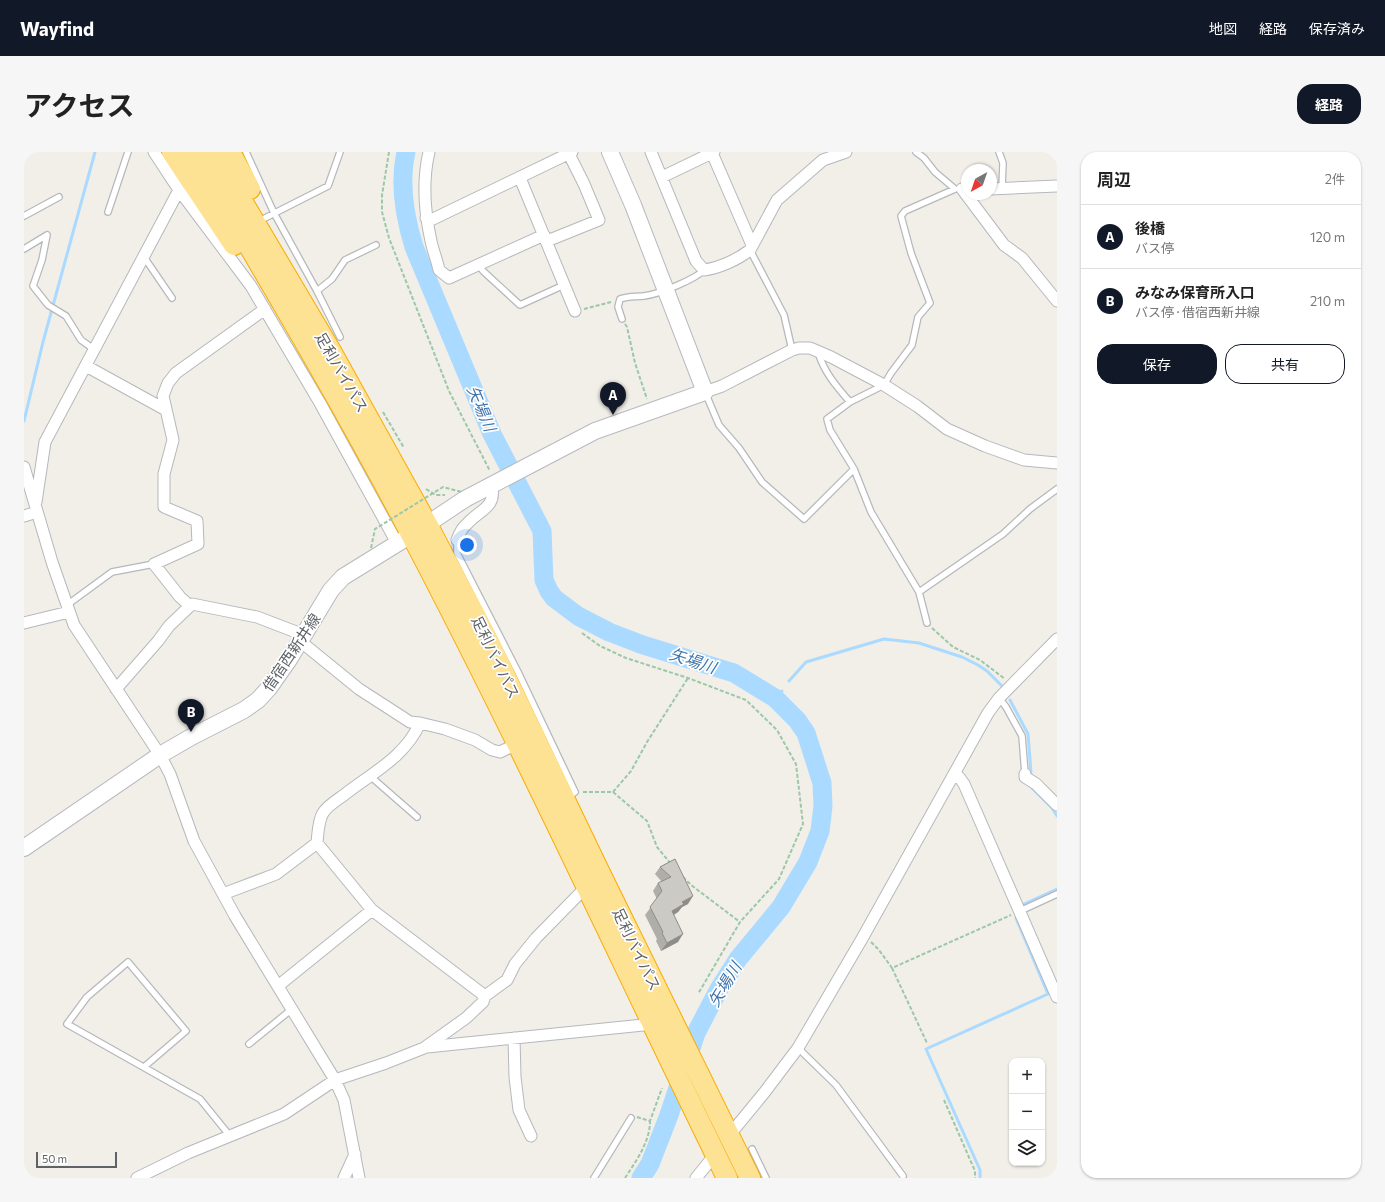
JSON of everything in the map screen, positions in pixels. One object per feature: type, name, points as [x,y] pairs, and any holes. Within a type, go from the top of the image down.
[{"type":"highway","points":[[172,152],[238,250],[309,349]]},
{"type":"highway","name":"足利バイパス","points":[[194,152],[257,244],[335,344],[412,534],[489,642],[570,796],[680,1036],[750,1178]]},
{"type":"highway","name":"足利バイパス","points":[[213,152],[309,349],[412,534],[587,886],[727,1178]]},
{"type":"highway","points":[[230,152],[270,216],[335,344]]},
{"type":"street","points":[[154,152],[179,190],[251,286],[320,403],[412,534]]},
{"type":"street","points":[[610,152],[633,204],[705,392],[722,386],[792,350],[799,348],[810,348],[817,350],[884,386],[926,412],[947,429],[1002,453],[1024,460],[1057,463]]},
{"type":"street","points":[[651,152],[696,261],[704,270],[713,269],[743,255],[751,248],[777,200],[823,160],[846,152]]},
{"type":"street","points":[[662,177],[713,152],[751,248]]},
{"type":"street","points":[[426,218],[433,219],[570,153],[599,220],[545,238],[478,264],[449,278],[439,270],[426,218],[424,181],[429,153]]},
{"type":"street","points":[[520,178],[575,311]]},
{"type":"street","points":[[997,188],[1057,186]]},
{"type":"street","points":[[24,516],[36,508],[45,442],[179,190]]},
{"type":"street","points":[[970,200],[1004,245],[1022,258],[1057,301]]},
{"type":"street","points":[[190,606],[180,597],[154,564],[198,544],[197,521],[164,507],[164,474],[173,440],[163,396],[168,382],[176,373],[265,309]]},
{"type":"street","points":[[86,366],[166,410]]},
{"type":"street","name":"借宿西新井線","points":[[24,847],[160,755],[244,710],[258,700],[278,676],[337,582],[412,534],[459,498],[496,482],[595,431],[705,392]]},
{"type":"street","points":[[24,467],[52,562],[74,626],[160,755],[170,774],[194,841],[223,894],[335,1080],[344,1100],[359,1178]]},
{"type":"street","points":[[457,540],[460,532],[467,523],[490,503],[493,498],[496,482]]},
{"type":"street","points":[[116,689],[154,646],[169,626],[192,604],[257,617],[302,638],[359,689],[410,722],[445,729],[475,740],[492,750],[500,752],[517,744]]},
{"type":"street","points":[[24,623],[68,608]]},
{"type":"street","points":[[696,1178],[798,1048],[863,937],[954,774],[979,726],[999,698],[1057,639]]},
{"type":"street","points":[[223,894],[276,874],[317,843],[323,812],[364,779],[383,768],[411,740],[420,723]]},
{"type":"street","points":[[954,774],[959,777],[964,784],[1057,997]]},
{"type":"street","points":[[1025,774],[1025,777],[1036,784],[1057,805]]},
{"type":"street","points":[[317,843],[372,910],[485,996]]},
{"type":"street","points":[[424,1048],[466,1018],[484,1002],[485,996],[506,980],[515,964],[536,938],[587,886]]},
{"type":"street","points":[[278,986],[372,910]]},
{"type":"street","points":[[137,1178],[188,1154],[284,1114],[335,1080],[424,1048],[653,1024]]},
{"type":"street","points":[[514,1038],[515,1076],[519,1110],[530,1136]]},
{"type":"street","points":[[344,1178],[355,1154]]},
{"type":"lane","points":[[108,212],[128,152]]},
{"type":"lane","points":[[246,152],[270,216],[317,291],[335,344]]},
{"type":"lane","points":[[270,216],[328,186],[340,152]]},
{"type":"lane","points":[[916,152],[924,158],[935,172],[961,188]]},
{"type":"lane","points":[[997,188],[1003,163],[999,152]]},
{"type":"lane","points":[[927,623],[919,592],[871,512],[854,469],[830,430],[827,419],[850,402],[884,386],[891,373],[912,345],[918,317],[930,303],[911,253],[901,216],[905,211],[961,189]]},
{"type":"lane","points":[[24,216],[60,197]]},
{"type":"lane","points":[[24,249],[47,235],[42,260],[32,286],[48,305],[66,316],[81,340],[95,350]]},
{"type":"lane","points":[[317,291],[332,279],[345,260],[376,244]]},
{"type":"lane","points":[[751,248],[784,315],[792,350]]},
{"type":"lane","points":[[144,257],[172,298]]},
{"type":"lane","points":[[478,264],[483,271],[520,306],[564,285]]},
{"type":"lane","points":[[622,319],[618,307],[620,299],[630,296],[645,296],[695,277],[704,270]]},
{"type":"lane","points":[[817,350],[821,364],[828,376],[850,402]]},
{"type":"lane","points":[[705,392],[719,425],[738,448],[762,482],[804,519],[854,469]]},
{"type":"lane","points":[[919,592],[1003,534],[1030,509],[1057,490]]},
{"type":"lane","points":[[457,540],[457,553],[518,672],[570,796]]},
{"type":"lane","points":[[68,608],[112,572],[154,564]]},
{"type":"lane","points":[[999,698],[1022,736],[1025,774]]},
{"type":"lane","points":[[370,776],[417,817]]},
{"type":"lane","points":[[1020,911],[1057,894]]},
{"type":"lane","points":[[144,1067],[186,1031],[128,962],[87,997],[68,1024],[200,1100],[230,1136]]},
{"type":"lane","points":[[249,1044],[292,1009]]},
{"type":"lane","points":[[798,1048],[836,1085],[903,1176]]},
{"type":"lane","points":[[594,1178],[631,1118]]},
{"type":"lane","points":[[752,1149],[766,1178]]},
{"type":"path","points":[[389,152],[382,195],[382,212],[389,238],[449,391],[496,482]]},
{"type":"path","points":[[575,311],[620,299]]},
{"type":"path","points":[[622,319],[627,327],[635,363],[652,411]]},
{"type":"path","points":[[382,408],[404,450]]},
{"type":"path","points":[[423,484],[426,489],[436,495],[448,495],[459,498]]},
{"type":"path","points":[[371,548],[375,529],[443,487],[459,498]]},
{"type":"path","points":[[927,623],[953,647],[984,663],[1011,685]]},
{"type":"path","points":[[582,633],[600,646],[626,658],[688,678],[746,700],[778,730],[796,764],[803,824],[779,879],[740,922],[698,994]]},
{"type":"path","points":[[570,796],[613,792],[631,771],[647,742],[688,678]]},
{"type":"path","points":[[613,792],[647,822],[657,847],[671,864]]},
{"type":"path","points":[[681,875],[691,885],[740,922]]},
{"type":"path","points":[[892,968],[1020,911]]},
{"type":"path","points":[[863,937],[879,950],[892,968],[927,1043]]},
{"type":"path","points":[[625,1178],[640,1154],[650,1128],[650,1121],[662,1088]]},
{"type":"path","points":[[944,1100],[975,1171],[975,1178]]},
{"type":"path","points":[[631,1118],[635,1116],[650,1121]]},
{"type":"building","points":[[675,859],[693,896],[682,902],[684,904],[672,911],[683,934],[667,943],[650,907],[662,891],[658,883],[671,877],[660,867]]},
{"type":"waterway","points":[[24,421],[43,342],[95,152]]},
{"type":"waterway","name":"矢場川","points":[[406,152],[403,176],[404,200],[414,247],[492,434],[542,531],[544,580],[549,591],[554,598],[578,616],[609,632],[643,645],[734,673],[775,698],[797,720],[806,733],[822,783],[823,806],[820,831],[808,862],[781,907],[738,959],[719,989],[696,1033],[669,1115],[650,1164],[641,1178]]},
{"type":"waterway","points":[[789,681],[806,662],[884,639],[919,643],[962,657],[987,671],[1002,686]]},
{"type":"waterway","points":[[775,698],[782,691]]},
{"type":"waterway","points":[[1010,700],[1028,734],[1031,773]]},
{"type":"waterway","points":[[1032,788],[1052,808],[1057,816]]},
{"type":"waterway","points":[[1024,904],[1057,889]]},
{"type":"waterway","points":[[980,1178],[980,1170],[926,1049],[1048,994],[1016,918]]},
{"type":"place","name":"後橋","points":[[613,415]]},
{"type":"place","name":"みなみ保育所入口","points":[[191,732]]}]
